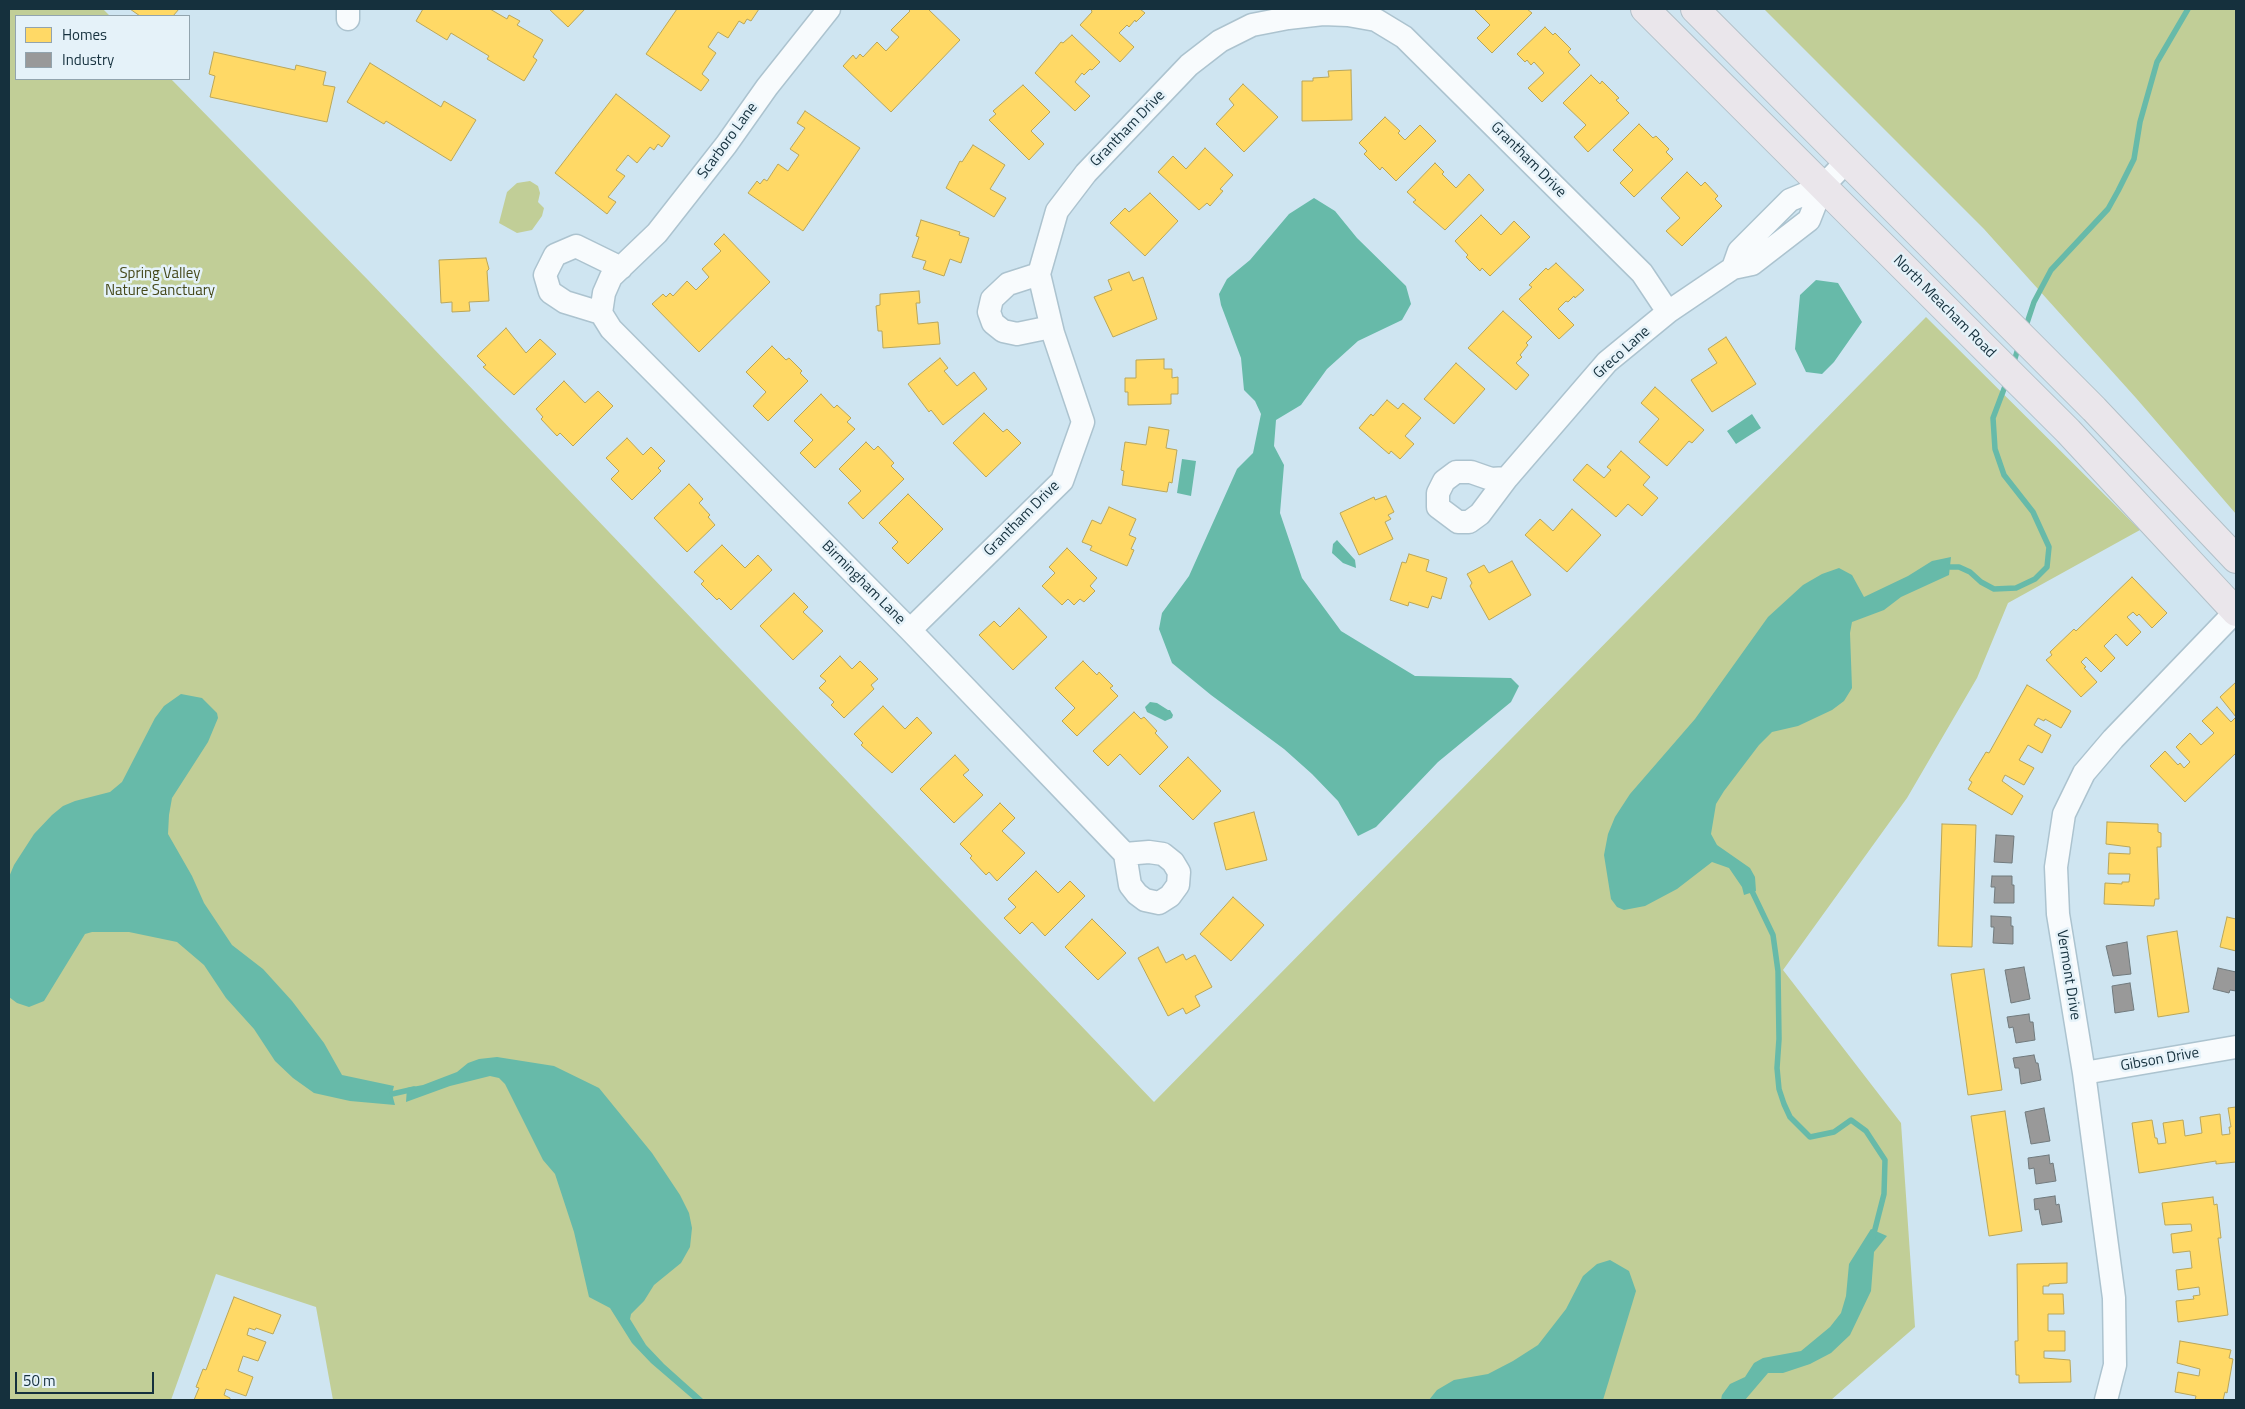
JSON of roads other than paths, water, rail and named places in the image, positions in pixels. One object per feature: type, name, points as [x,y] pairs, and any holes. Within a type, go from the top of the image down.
[{"type":"main road","name":"North Meacham Road","points":[[1645,9],[1822,187],[1983,344],[2236,611]]},
{"type":"main road","points":[[1695,9],[2049,364],[2236,559]]},
{"type":"street","name":"Scarboro Lane","points":[[621,268],[657,234],[679,207],[767,86],[829,9]]},
{"type":"street","name":"Grantham Drive","points":[[910,630],[1062,481],[1083,422],[1051,326],[1039,274],[1057,211],[1086,173],[1189,65],[1220,41],[1252,25],[1323,11],[1375,14],[1404,37],[1429,61],[1635,266],[1658,294],[1668,312]]},
{"type":"street","points":[[1733,268],[1739,250],[1790,200],[1822,187],[1847,161]]},
{"type":"street","name":"Greco Lane","points":[[1507,478],[1607,362],[1668,312],[1733,268],[1752,264],[1809,220],[1822,187]]},
{"type":"street","points":[[576,246],[621,268],[611,277],[604,293],[601,313],[565,302],[550,292],[545,275],[555,255],[576,246]]},
{"type":"street","points":[[1039,274],[1008,284],[992,299],[988,312],[993,323],[1003,331],[1017,334],[1051,326]]},
{"type":"street","name":"Birmingham Lane","points":[[601,313],[611,329],[910,630],[1125,854]]},
{"type":"street","name":"Vermont Drive","points":[[2106,1400],[2116,1365],[2114,1298],[2084,1073],[2058,914],[2056,866],[2064,814],[2084,773],[2113,739],[2236,611]]},
{"type":"street","name":"Gibson Drive","points":[[2084,1073],[2236,1047]]},
{"type":"waterway","points":[[2025,329],[2034,302],[2051,270],[2108,209],[2118,191],[2134,159],[2140,122],[2157,62],[2188,9]]},
{"type":"waterway","points":[[2013,365],[2019,345]]},
{"type":"waterway","points":[[1950,567],[1959,567],[1970,572],[1981,582],[1994,589],[2016,588],[2035,579],[2047,567],[2049,547],[2033,512],[2004,475],[1995,449],[1993,418],[2007,381]]},
{"type":"waterway","points":[[1750,887],[1773,935],[1778,971],[1779,1039],[1777,1068],[1779,1089],[1784,1104],[1790,1117],[1810,1137],[1834,1132],[1851,1120],[1866,1131],[1885,1160],[1884,1194],[1873,1237]]},
{"type":"waterway","points":[[392,1094],[414,1089]]},
{"type":"park label","name":"Spring Valley Nature Sanctuary","points":[[160,282]]}]
